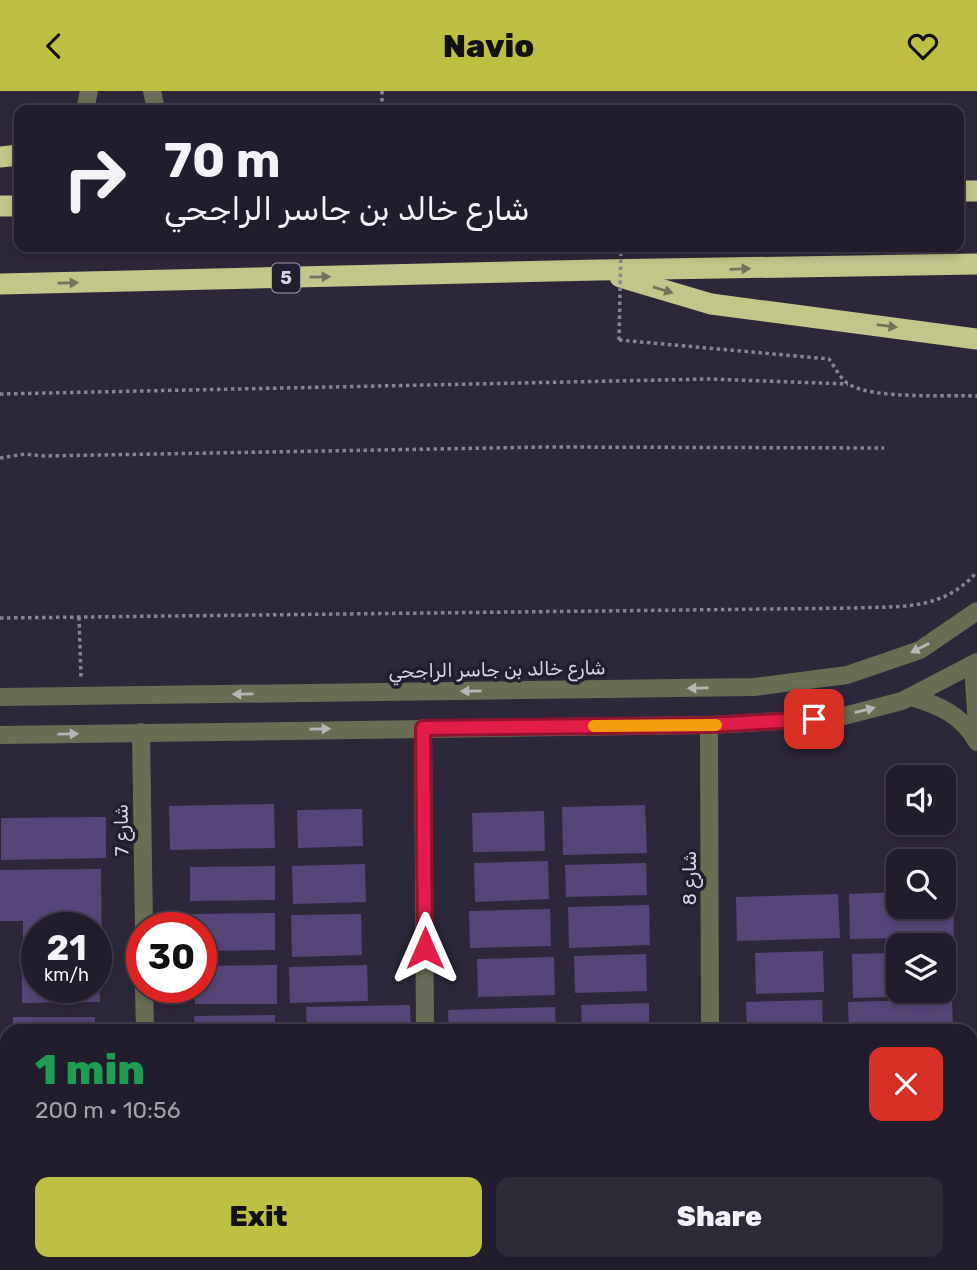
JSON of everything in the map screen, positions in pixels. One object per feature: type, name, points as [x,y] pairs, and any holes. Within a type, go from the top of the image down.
[{"type":"highway","name":"5","points":[[0,284],[977,264]]},
{"type":"highway","points":[[598,270],[711,305],[977,339]]},
{"type":"street","name":"شارع خالد بن جاسر الراجحي","points":[[0,697],[754,687],[847,675],[920,650],[977,611]]},
{"type":"street","points":[[0,735],[709,725],[836,718],[902,701],[975,663],[977,727]]},
{"type":"street","points":[[911,697],[947,710],[962,721],[977,742]]},
{"type":"street","name":"شارع 8","points":[[709,725],[710,1024]]},
{"type":"street","points":[[423,728],[425,1024]]},
{"type":"street","name":"شارع 7","points":[[141,732],[144,912]]},
{"type":"street","points":[[144,1003],[145,1024]]},
{"type":"path","points":[[621,252],[620,340],[829,359],[848,384]]},
{"type":"path","points":[[0,394],[709,379],[848,384],[885,393],[977,396]]},
{"type":"path","points":[[0,458],[25,454],[58,456],[547,447],[884,448]]},
{"type":"path","points":[[0,618],[855,608],[932,603],[967,583],[977,572]]},
{"type":"path","points":[[79,617],[81,696]]},
{"type":"building","points":[[274,804],[275,848],[170,850],[169,806]]},
{"type":"building","points":[[645,805],[647,853],[563,855],[562,807]]},
{"type":"building","points":[[362,809],[363,846],[298,848],[297,810]]},
{"type":"building","points":[[544,811],[545,851],[473,852],[472,813]]},
{"type":"building","points":[[106,817],[106,858],[1,860],[1,818]]},
{"type":"building","points":[[548,861],[549,899],[475,902],[474,863]]},
{"type":"building","points":[[646,863],[647,895],[566,897],[565,865]]},
{"type":"building","points":[[365,864],[366,902],[293,904],[292,866]]},
{"type":"building","points":[[275,866],[275,900],[190,901],[190,867]]},
{"type":"building","points":[[101,869],[101,912],[21,912],[21,921],[0,921],[0,870]]},
{"type":"building","points":[[886,892],[886,919],[954,919],[954,933],[886,933],[886,938],[850,939],[849,894]]},
{"type":"building","points":[[838,894],[840,938],[737,941],[736,897]]},
{"type":"building","points":[[649,905],[650,945],[569,948],[568,907]]},
{"type":"building","points":[[550,909],[551,946],[470,948],[469,911]]},
{"type":"building","points":[[275,913],[275,950],[217,951],[217,914]]},
{"type":"building","points":[[361,914],[362,955],[292,957],[291,915]]},
{"type":"building","points":[[823,951],[824,992],[756,994],[755,953]]},
{"type":"building","points":[[886,953],[886,997],[853,998],[852,954]]},
{"type":"building","points":[[646,954],[647,991],[575,993],[574,956]]},
{"type":"building","points":[[554,957],[555,995],[478,997],[477,959]]},
{"type":"building","points":[[277,965],[277,1004],[195,1004],[217,1003],[217,966]]},
{"type":"building","points":[[367,965],[368,1001],[290,1003],[289,967]]},
{"type":"building","points":[[822,1000],[823,1024],[747,1024],[746,1002]]},
{"type":"building","points":[[848,1002],[952,1003],[953,1024],[849,1024]]},
{"type":"building","points":[[649,1003],[649,1024],[582,1024],[581,1005]]},
{"type":"building","points":[[410,1005],[411,1024],[307,1024],[306,1007]]},
{"type":"building","points":[[555,1007],[556,1024],[449,1024],[448,1010]]},
{"type":"building","points":[[275,1015],[275,1024],[195,1024],[194,1016]]},
{"type":"building","points":[[13,1017],[95,1017],[95,1024],[13,1024]]},
{"type":"slow traffic","points":[[594,726],[716,725]]},
{"type":"route","points":[[425,948],[423,728],[709,725],[814,719]]}]
